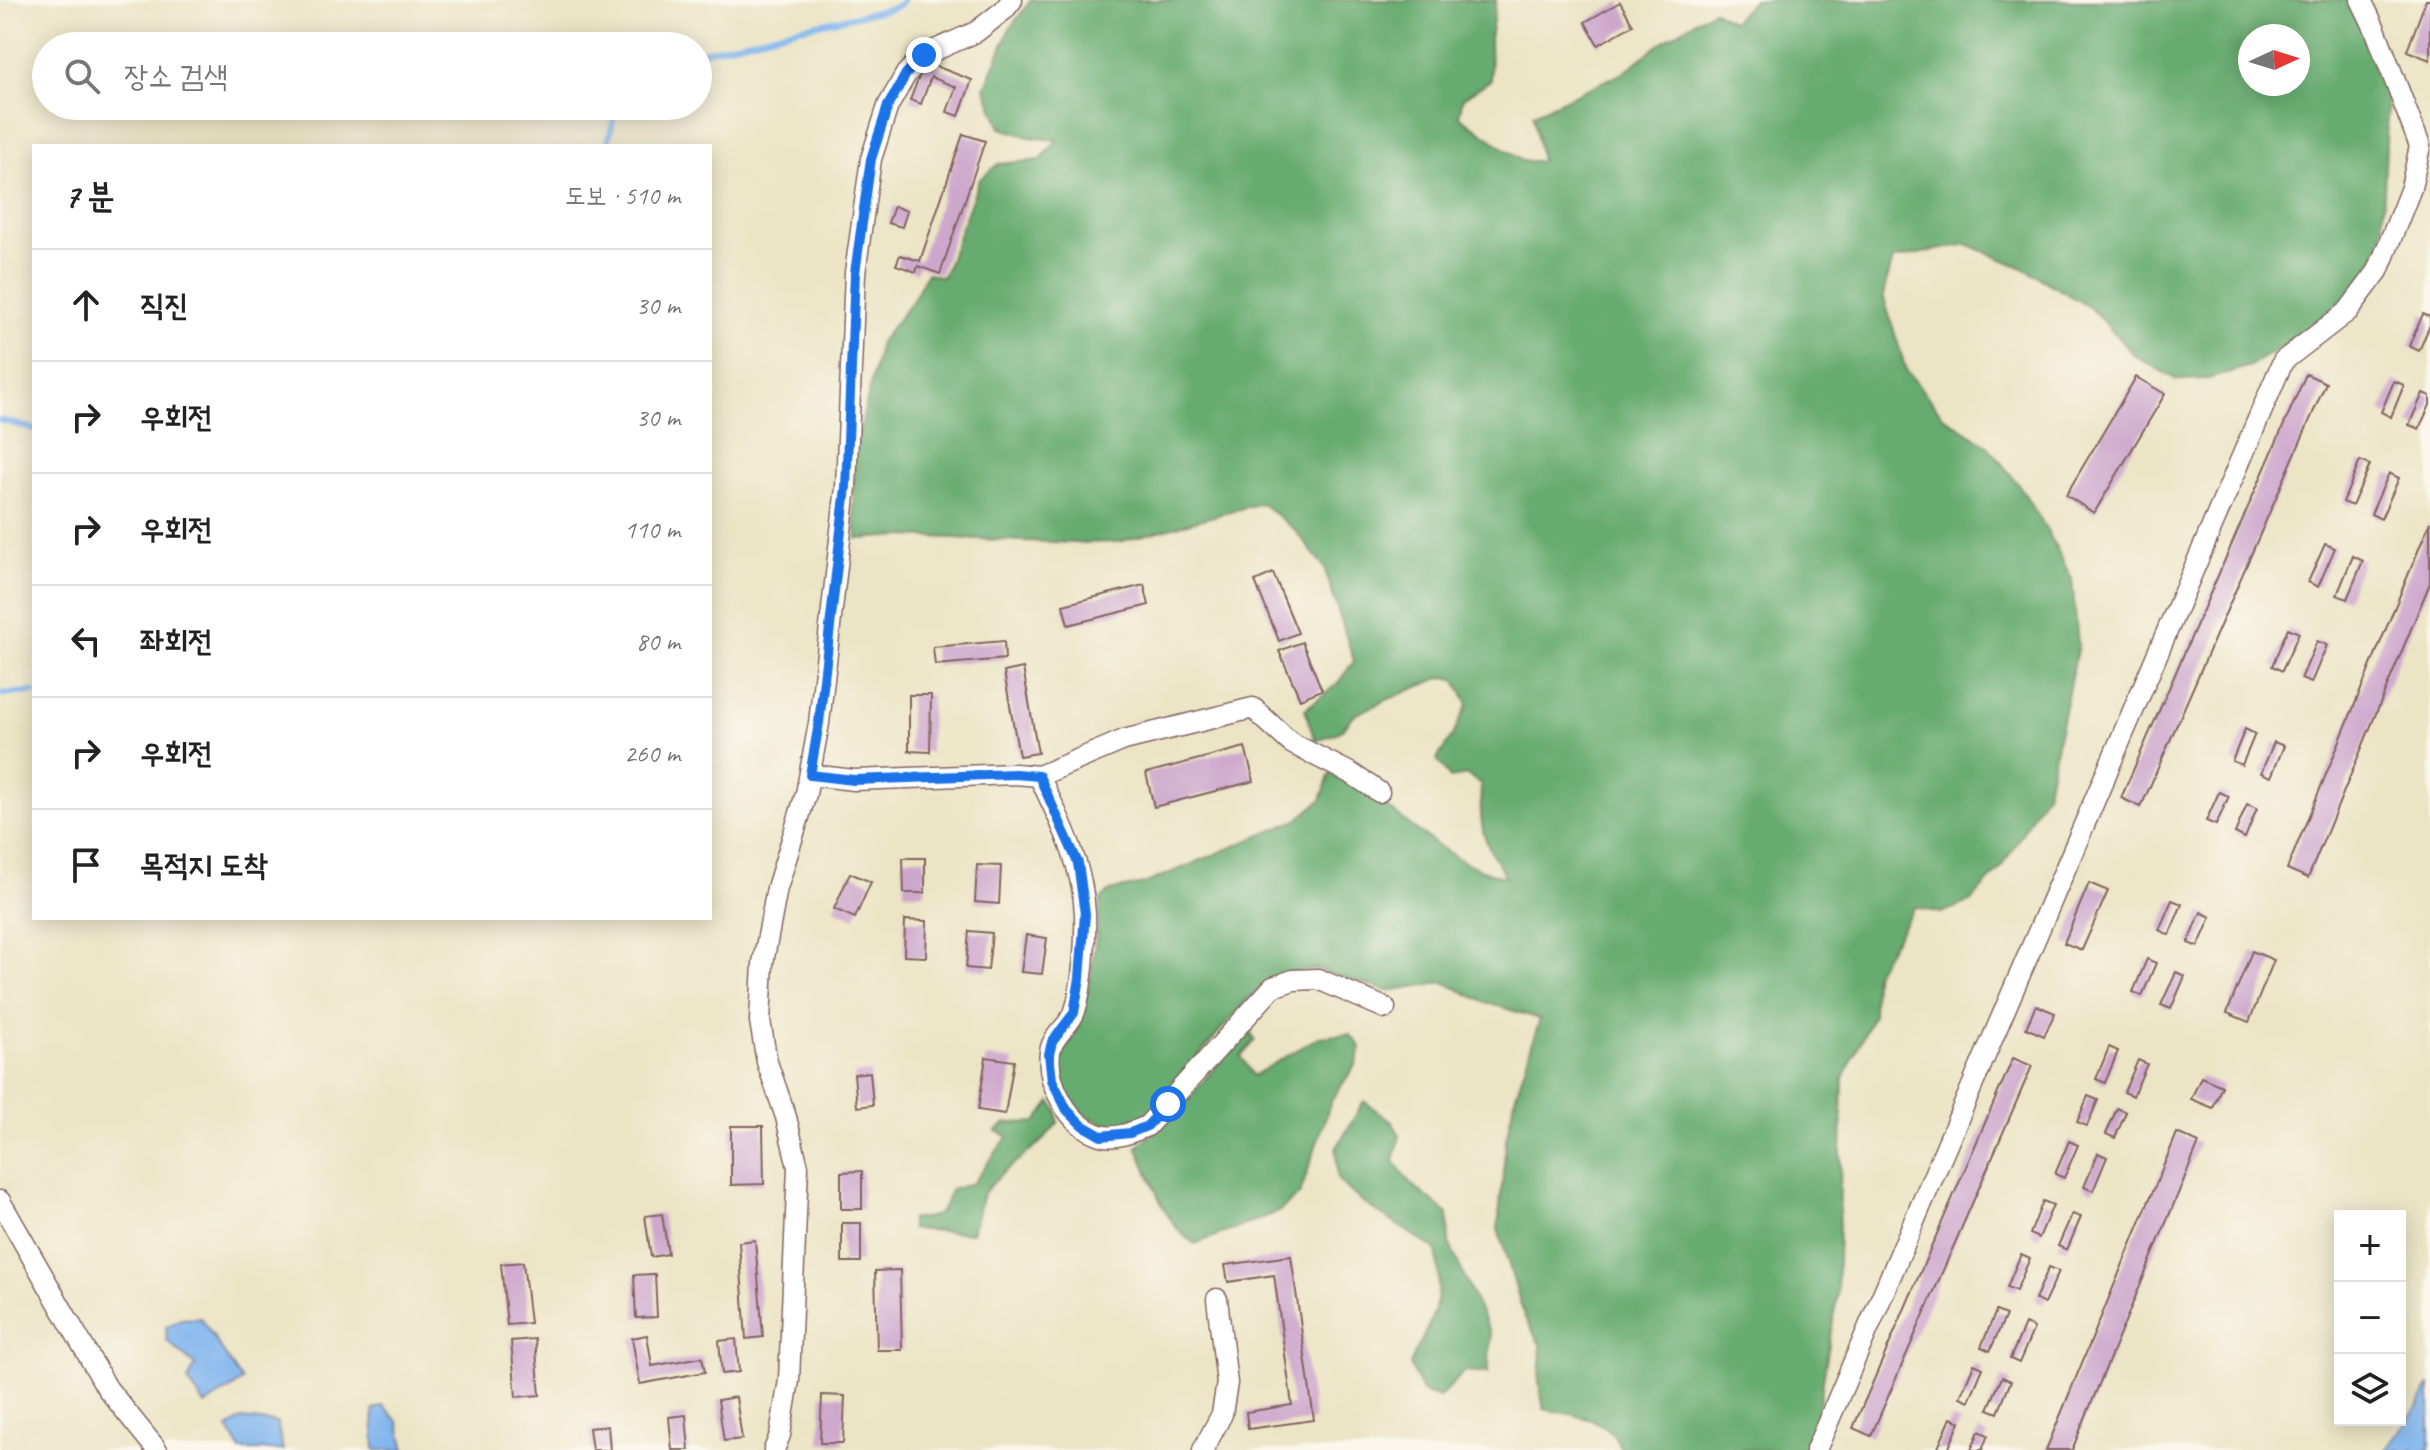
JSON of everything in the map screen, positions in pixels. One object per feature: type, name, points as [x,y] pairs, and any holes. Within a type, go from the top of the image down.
[{"type":"street","points":[[774,1450],[780,1435],[789,1380],[798,1167],[786,1117],[767,1062],[760,1021],[762,978],[777,888],[810,775],[819,723],[846,487],[855,273],[871,159],[888,106],[906,74],[924,55],[976,32],[1012,0]]},
{"type":"street","points":[[1816,1450],[2283,361],[2348,311],[2378,271],[2411,188],[2420,146],[2361,0]]},
{"type":"street","points":[[810,775],[854,780],[1015,774],[1039,776],[1124,740],[1253,708],[1291,743],[1352,774],[1379,792]]},
{"type":"street","points":[[1039,776],[1078,863],[1085,914],[1074,1013],[1052,1042],[1049,1054],[1052,1080],[1067,1110],[1082,1125],[1101,1136],[1115,1136],[1147,1126],[1273,987],[1293,980],[1318,979],[1385,1008]]},
{"type":"street","points":[[0,1201],[107,1388],[157,1450]]},
{"type":"street","points":[[1203,1450],[1222,1414],[1227,1383],[1217,1299]]},
{"type":"green space","points":[[1031,0],[1496,0],[1490,39],[1491,80],[1463,98],[1459,116],[1522,161],[1541,161],[1533,114],[1624,72],[1661,43],[1713,10],[1733,22],[1753,0],[2356,0],[2388,92],[2382,243],[2359,285],[2333,314],[2250,366],[2208,379],[2177,380],[2135,356],[2092,309],[2023,268],[1967,244],[1893,259],[1883,295],[1906,370],[1943,416],[1987,445],[2019,485],[2072,579],[2078,645],[2047,791],[2002,867],[1970,902],[1941,913],[1915,907],[1874,974],[1873,1015],[1843,1079],[1837,1297],[1814,1434],[1807,1450],[1621,1450],[1609,1430],[1600,1424],[1544,1409],[1539,1384],[1541,1346],[1525,1318],[1498,1229],[1506,1139],[1515,1098],[1540,1019],[1482,1001],[1444,982],[1387,991],[1316,969],[1303,970],[1269,980],[1247,1000],[1144,1118],[1109,1126],[1081,1113],[1066,1094],[1057,1065],[1064,1043],[1078,1028],[1091,974],[1101,900],[1110,891],[1144,884],[1297,820],[1321,800],[1330,773],[1375,798],[1459,859],[1506,877],[1484,834],[1481,784],[1467,775],[1450,778],[1437,759],[1468,704],[1455,679],[1442,677],[1384,701],[1354,715],[1341,731],[1315,741],[1305,709],[1337,684],[1354,661],[1324,567],[1294,529],[1261,503],[1119,542],[904,536],[857,539],[853,505],[855,453],[880,342],[913,300],[927,273],[943,277],[979,180],[998,164],[1041,160],[1057,140],[1029,137],[1001,128],[985,88],[1010,28]]},
{"type":"green space","points":[[1248,1026],[1255,1041],[1241,1056],[1253,1076],[1319,1037],[1350,1034],[1361,1047],[1357,1063],[1331,1101],[1300,1194],[1278,1212],[1195,1244],[1184,1236],[1167,1213],[1137,1147],[1180,1110]]},
{"type":"green space","points":[[1364,1101],[1392,1122],[1400,1135],[1394,1161],[1411,1184],[1448,1214],[1449,1243],[1491,1335],[1488,1373],[1465,1371],[1439,1398],[1422,1392],[1410,1364],[1435,1310],[1439,1285],[1436,1250],[1362,1202],[1338,1180],[1336,1149]]},
{"type":"green space","points":[[1051,1102],[1057,1110],[1058,1123],[983,1194],[972,1233],[911,1229],[911,1219],[933,1216],[941,1211],[950,1190],[973,1183],[1008,1136],[996,1131],[1006,1123],[1036,1122]]},
{"type":"water","points":[[201,1318],[242,1381],[205,1405],[188,1381],[195,1365],[167,1341],[166,1327],[181,1319]]},
{"type":"water","points":[[2430,1385],[2430,1450],[2386,1450],[2406,1426]]},
{"type":"water","points":[[383,1406],[398,1421],[405,1450],[375,1450],[373,1410]]},
{"type":"water","points":[[242,1419],[277,1423],[283,1450],[241,1450],[228,1428]]},
{"type":"building","points":[[2426,0],[2430,0],[2430,60],[2407,51]]},
{"type":"building","points":[[1620,2],[1633,25],[1598,45],[1585,22]]},
{"type":"building","points":[[925,62],[972,80],[959,116],[947,112],[956,87],[931,77],[921,104],[910,100]]},
{"type":"building","points":[[963,134],[985,141],[940,274],[918,266],[916,272],[896,265],[900,255],[920,261]]},
{"type":"building","points":[[894,206],[907,211],[902,227],[888,223]]},
{"type":"building","points":[[2423,314],[2430,317],[2430,325],[2419,351],[2409,346]]},
{"type":"building","points":[[2306,374],[2326,383],[2141,807],[2121,798]]},
{"type":"building","points":[[2136,377],[2165,394],[2094,513],[2066,495]]},
{"type":"building","points":[[2394,381],[2404,385],[2391,417],[2381,412]]},
{"type":"building","points":[[2423,393],[2430,396],[2430,405],[2419,429],[2409,425]]},
{"type":"building","points":[[2360,461],[2370,465],[2352,506],[2343,502]]},
{"type":"building","points":[[2389,473],[2399,478],[2381,519],[2371,514]]},
{"type":"building","points":[[2430,522],[2430,583],[2308,878],[2287,869]]},
{"type":"building","points":[[2325,544],[2335,548],[2318,587],[2308,582]]},
{"type":"building","points":[[2353,556],[2363,561],[2347,599],[2337,595]]},
{"type":"building","points":[[1273,573],[1298,633],[1279,641],[1255,581]]},
{"type":"building","points":[[1144,585],[1149,605],[1068,625],[1063,605]]},
{"type":"building","points":[[2288,628],[2299,633],[2282,671],[2272,666]]},
{"type":"building","points":[[1004,641],[1005,659],[935,665],[933,647]]},
{"type":"building","points":[[2317,641],[2327,645],[2311,683],[2301,679]]},
{"type":"building","points":[[1302,642],[1322,690],[1300,699],[1279,651]]},
{"type":"building","points":[[1023,668],[1038,753],[1019,756],[1004,672]]},
{"type":"building","points":[[909,695],[931,695],[930,752],[909,751]]},
{"type":"building","points":[[2245,729],[2255,734],[2242,765],[2232,761]]},
{"type":"building","points":[[2274,742],[2284,746],[2271,777],[2261,773]]},
{"type":"building","points":[[1245,747],[1254,781],[1154,807],[1146,773]]},
{"type":"building","points":[[2219,792],[2229,796],[2216,825],[2206,821]]},
{"type":"building","points":[[2247,804],[2257,808],[2245,838],[2235,833]]},
{"type":"building","points":[[903,858],[925,858],[925,893],[904,893]]},
{"type":"building","points":[[977,865],[1001,866],[999,904],[975,902]]},
{"type":"building","points":[[850,873],[871,882],[855,918],[834,909]]},
{"type":"building","points":[[2089,883],[2108,891],[2082,950],[2064,943]]},
{"type":"building","points":[[2172,900],[2182,904],[2169,935],[2159,930]]},
{"type":"building","points":[[2201,912],[2211,917],[2198,947],[2188,943]]},
{"type":"building","points":[[905,920],[927,921],[926,957],[904,956]]},
{"type":"building","points":[[969,931],[992,933],[988,970],[966,968]]},
{"type":"building","points":[[1026,935],[1047,938],[1042,974],[1021,972]]},
{"type":"building","points":[[2252,951],[2274,960],[2249,1022],[2227,1013]]},
{"type":"building","points":[[2147,959],[2156,963],[2142,996],[2133,992]]},
{"type":"building","points":[[2176,972],[2185,976],[2171,1009],[2161,1005]]},
{"type":"building","points":[[2036,1005],[2055,1013],[2044,1036],[2026,1028]]},
{"type":"building","points":[[2109,1047],[2118,1051],[2105,1083],[2096,1079]]},
{"type":"building","points":[[986,1057],[1014,1061],[1005,1114],[978,1110]]},
{"type":"building","points":[[2013,1058],[2032,1066],[1871,1436],[1853,1428]]},
{"type":"building","points":[[2138,1060],[2147,1064],[2133,1096],[2124,1092]]},
{"type":"building","points":[[870,1072],[873,1105],[857,1107],[854,1074]]},
{"type":"building","points":[[2201,1077],[2222,1086],[2213,1108],[2191,1099]]},
{"type":"building","points":[[2088,1096],[2098,1100],[2087,1126],[2077,1122]]},
{"type":"building","points":[[2117,1108],[2126,1112],[2115,1138],[2106,1134]]},
{"type":"building","points":[[731,1126],[763,1126],[764,1184],[731,1185]]},
{"type":"building","points":[[2177,1133],[2199,1143],[2072,1450],[2046,1450]]},
{"type":"building","points":[[2069,1141],[2078,1145],[2064,1178],[2055,1174]]},
{"type":"building","points":[[2098,1153],[2107,1157],[2093,1191],[2084,1187]]},
{"type":"building","points":[[862,1171],[862,1209],[841,1209],[841,1172]]},
{"type":"building","points":[[2043,1201],[2053,1205],[2039,1238],[2030,1234]]},
{"type":"building","points":[[662,1214],[668,1254],[651,1257],[645,1216]]},
{"type":"building","points":[[2072,1214],[2081,1217],[2067,1250],[2058,1246]]},
{"type":"building","points":[[842,1223],[861,1223],[861,1262],[842,1262]]},
{"type":"building","points":[[755,1240],[763,1337],[746,1339],[739,1242]]},
{"type":"building","points":[[2021,1254],[2030,1258],[2016,1291],[2007,1287]]},
{"type":"building","points":[[1291,1256],[1314,1420],[1248,1429],[1246,1412],[1292,1405],[1274,1275],[1228,1282],[1225,1265]]},
{"type":"building","points":[[523,1262],[530,1323],[507,1325],[501,1264]]},
{"type":"building","points":[[2049,1267],[2059,1271],[2044,1304],[2035,1299]]},
{"type":"building","points":[[900,1270],[902,1350],[877,1350],[875,1271]]},
{"type":"building","points":[[655,1274],[657,1317],[636,1318],[634,1275]]},
{"type":"building","points":[[1996,1311],[2006,1315],[1990,1351],[1981,1347]]},
{"type":"building","points":[[2025,1324],[2034,1328],[2019,1363],[2010,1359]]},
{"type":"building","points":[[647,1335],[652,1366],[702,1357],[705,1372],[640,1384],[632,1338]]},
{"type":"building","points":[[535,1339],[540,1395],[516,1397],[511,1341]]},
{"type":"building","points":[[736,1339],[739,1372],[722,1374],[719,1341]]},
{"type":"building","points":[[1974,1364],[1983,1368],[1969,1401],[1960,1397]]},
{"type":"building","points":[[2002,1377],[2011,1381],[1998,1413],[1988,1409]]},
{"type":"building","points":[[822,1395],[845,1396],[843,1443],[820,1443]]},
{"type":"building","points":[[736,1397],[742,1439],[724,1441],[718,1400]]},
{"type":"building","points":[[686,1415],[689,1450],[672,1450],[669,1417]]},
{"type":"building","points":[[1951,1418],[1960,1422],[1948,1450],[1937,1450]]},
{"type":"building","points":[[608,1426],[610,1450],[592,1450],[589,1428]]},
{"type":"building","points":[[1979,1431],[1988,1435],[1982,1450],[1971,1450]]},
{"type":"waterway","points":[[712,50],[890,9],[901,4],[902,0]]},
{"type":"waterway","points":[[608,144],[614,120]]},
{"type":"waterway","points":[[0,420],[32,428]]},
{"type":"waterway","points":[[0,694],[32,692]]},
{"type":"route","points":[[924,55],[906,74],[888,106],[871,159],[855,273],[846,487],[819,723],[810,775],[854,780],[1015,774],[1039,776],[1078,863],[1085,914],[1074,1013],[1052,1042],[1049,1054],[1052,1080],[1067,1110],[1082,1125],[1101,1136],[1130,1133],[1147,1126],[1168,1104]]}]
